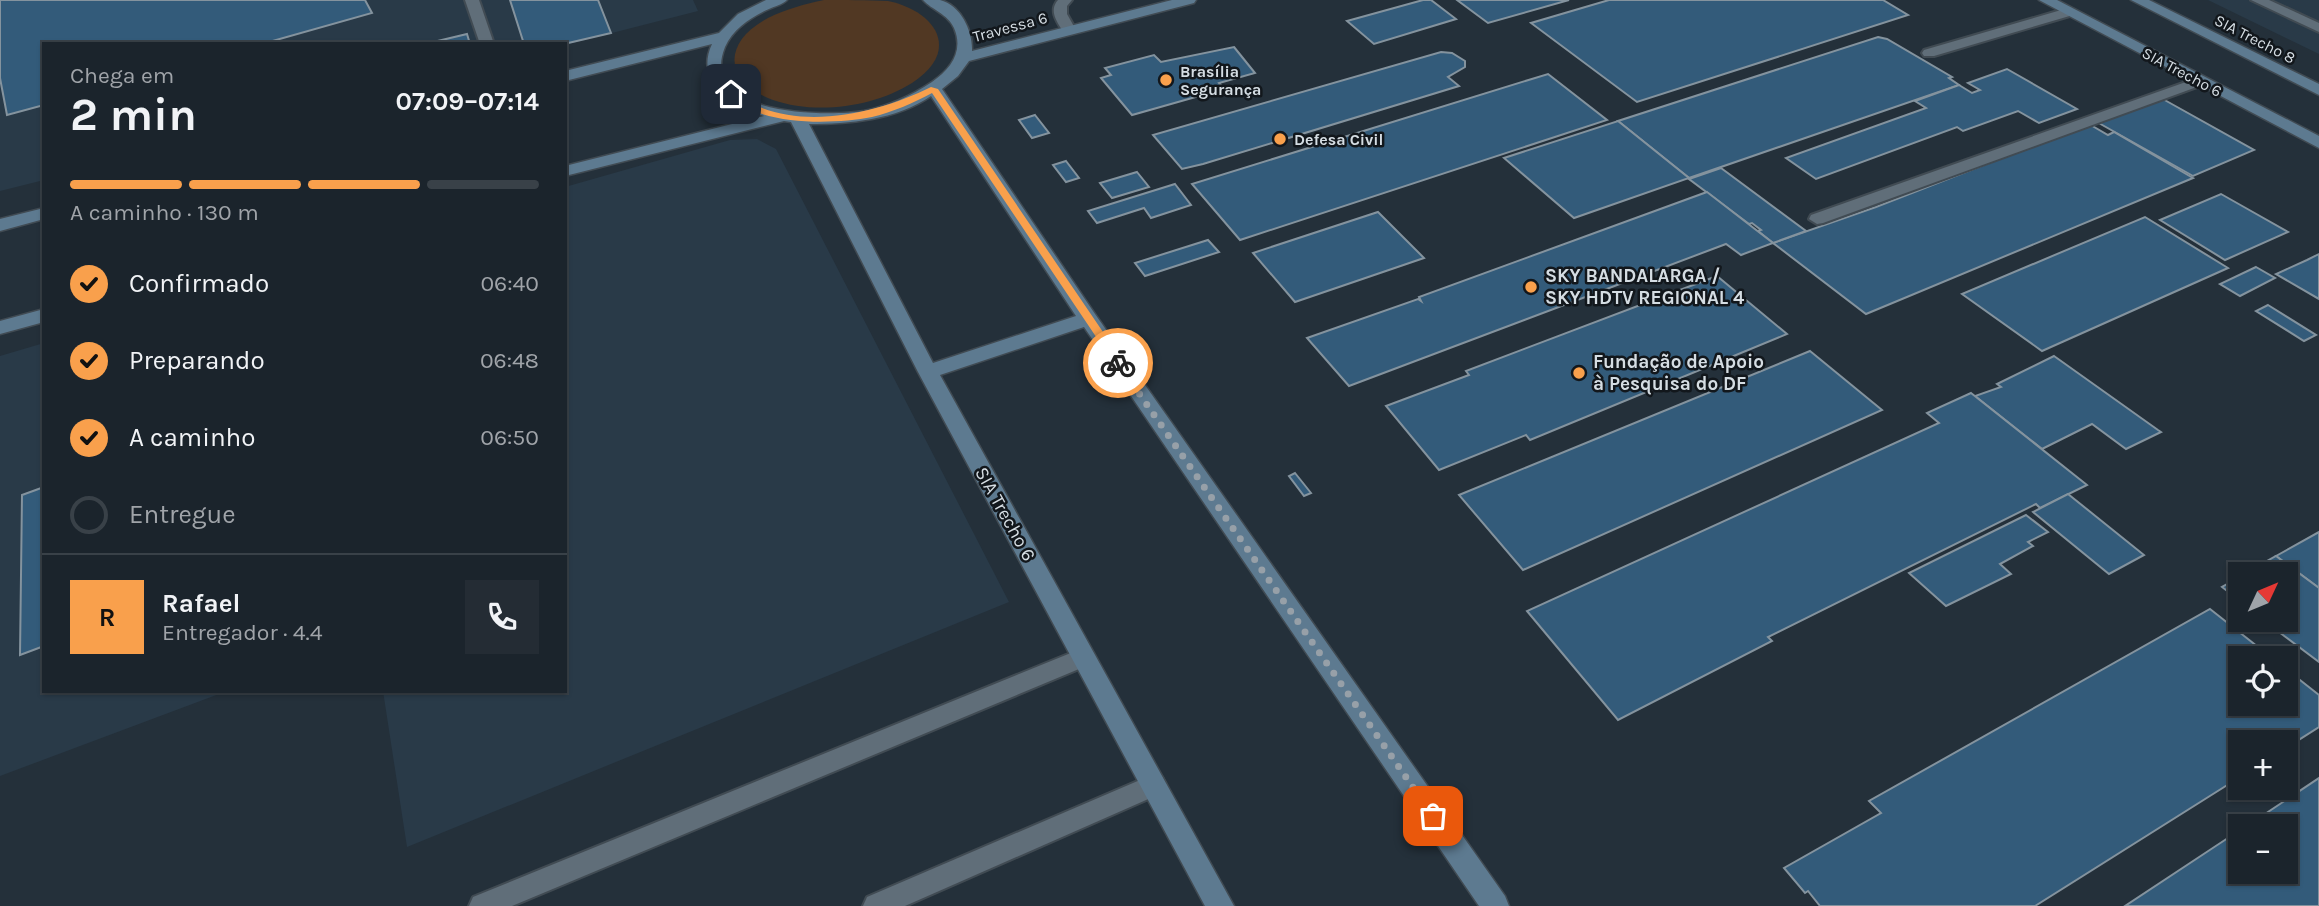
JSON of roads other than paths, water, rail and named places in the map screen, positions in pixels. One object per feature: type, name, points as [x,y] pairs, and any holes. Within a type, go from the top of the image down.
[{"type":"main road","points":[[780,0],[742,18],[722,37],[712,61],[719,85],[743,104],[790,118]]},
{"type":"main road","points":[[567,171],[790,118],[835,119],[872,114],[905,103],[934,89],[951,74],[963,58],[966,39],[959,21],[942,6],[930,0]]},
{"type":"main road","name":"Travessa 6","points":[[963,58],[1189,0]]},
{"type":"main road","name":"SIA Trecho 6","points":[[2046,0],[2319,143]]},
{"type":"main road","name":"SIA Trecho 8","points":[[2138,0],[2319,90]]},
{"type":"main road","points":[[733,3],[742,18]]},
{"type":"main road","points":[[567,76],[722,37]]},
{"type":"main road","points":[[934,89],[1088,319],[1495,906]]},
{"type":"main road","name":"SIA Trecho 6","points":[[790,118],[1220,906]]},
{"type":"main road","points":[[0,225],[42,214]]},
{"type":"main road","points":[[0,328],[42,316]]},
{"type":"main road","points":[[928,372],[1088,319]]},
{"type":"lane","points":[[472,0],[486,42]]},
{"type":"lane","points":[[1065,0],[1060,5],[1060,15],[1069,30]]},
{"type":"lane","points":[[2258,0],[2319,28]]},
{"type":"lane","points":[[1929,53],[2068,12]]},
{"type":"lane","points":[[1817,219],[2200,81]]},
{"type":"lane","points":[[482,906],[1083,657]]},
{"type":"lane","points":[[876,906],[1154,785]]},
{"type":"place","name":"Brasília Segurança","points":[[1166,80]]},
{"type":"place","name":"Defesa Civil","points":[[1280,139]]},
{"type":"place","name":"SKY BANDALARGA / SKY HDTV REGIONAL 4","points":[[1531,287]]},
{"type":"place","name":"Fundação de Apoio à Pesquisa do DF","points":[[1579,373]]}]
